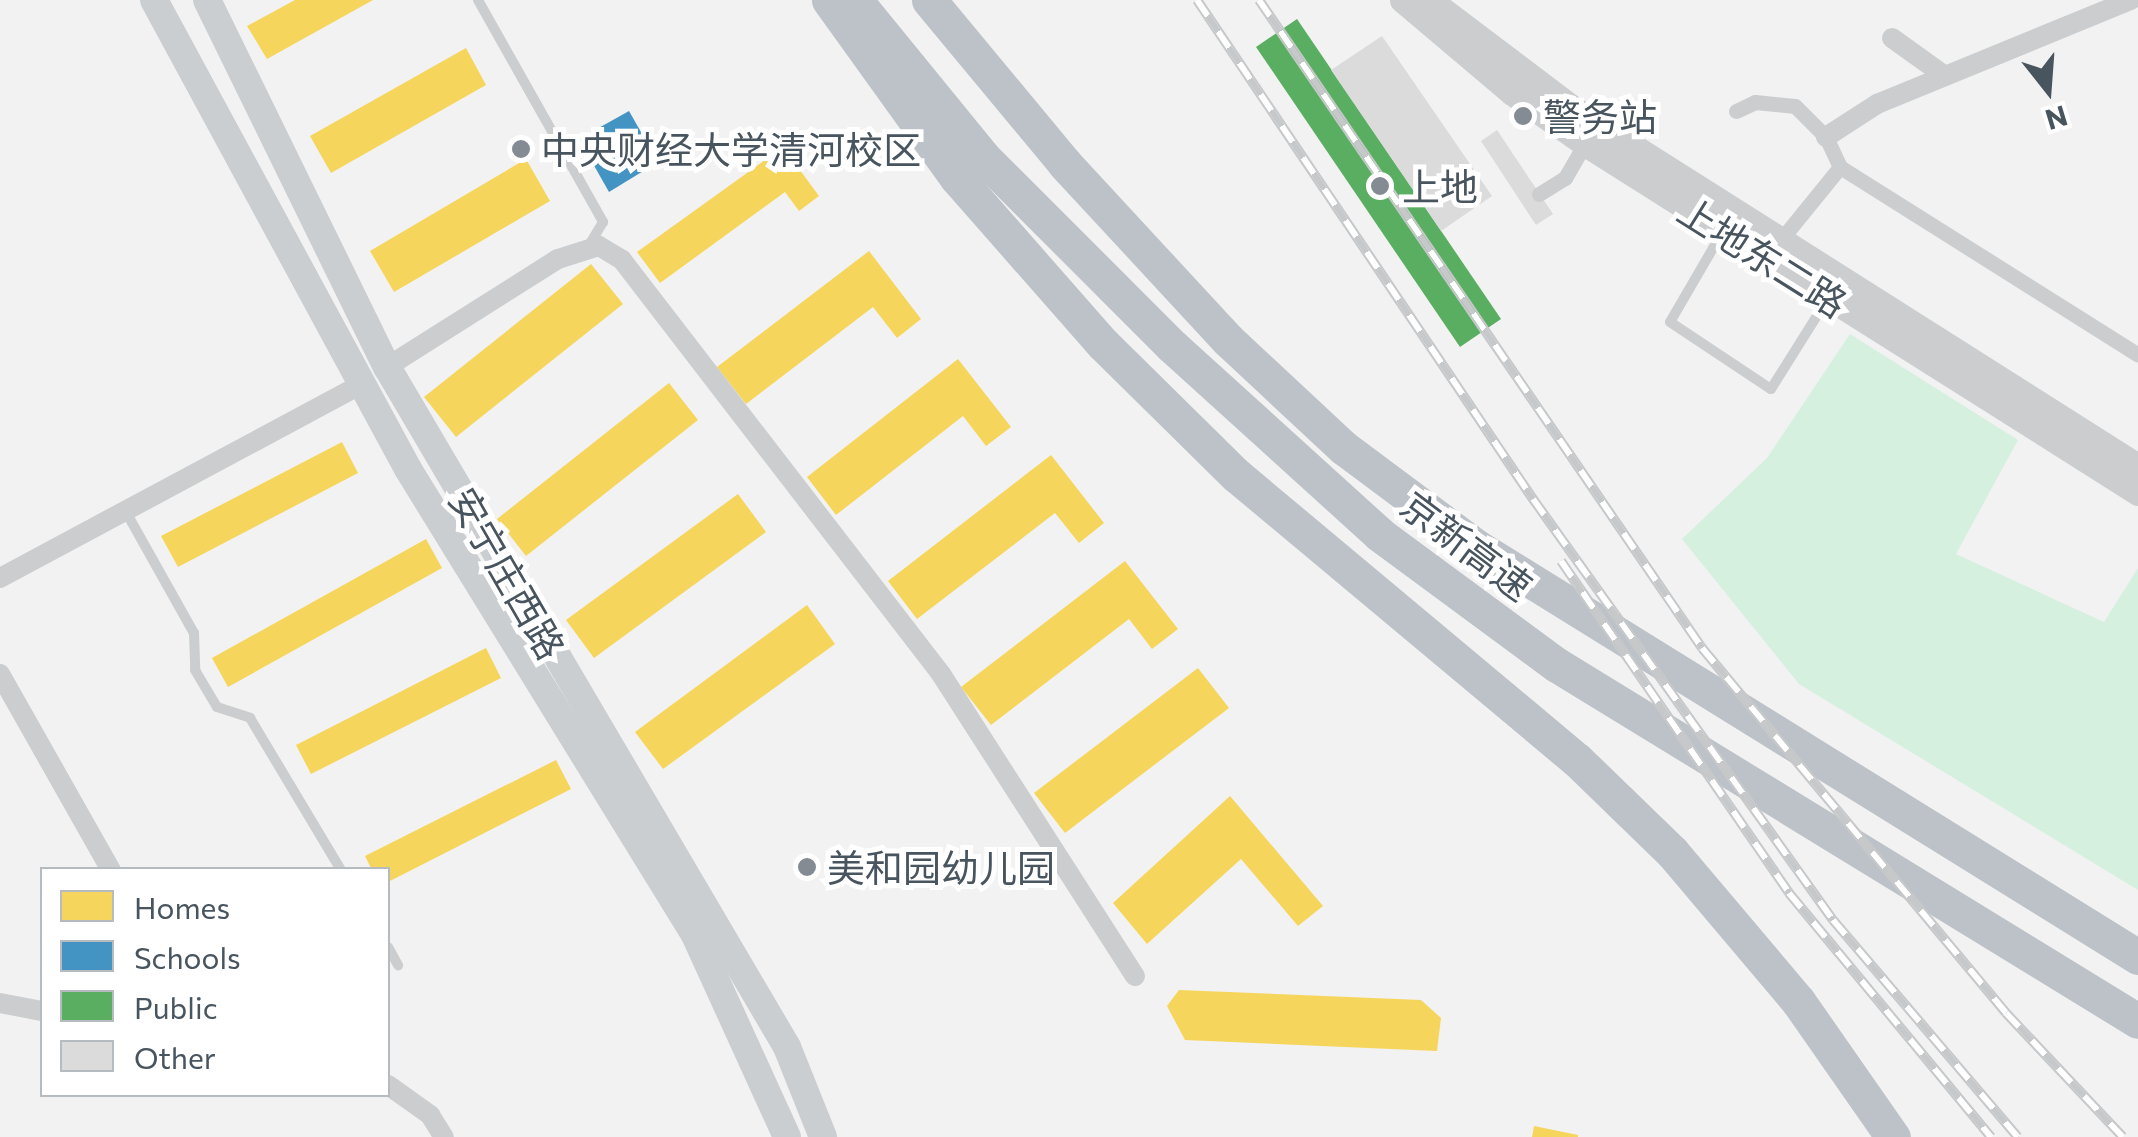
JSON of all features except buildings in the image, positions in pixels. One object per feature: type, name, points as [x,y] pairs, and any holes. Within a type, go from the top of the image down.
[{"type":"highway","points":[[829,0],[957,178],[1103,344],[1236,476],[1564,748],[1672,852],[1798,1001],[1893,1137]]},
{"type":"highway","name":"京新高速","points":[[854,0],[1006,180],[1172,346],[1378,534],[1557,665],[2138,1021]]},
{"type":"highway","name":"京新高速","points":[[929,0],[1065,164],[1215,326],[1344,448],[1478,548],[2138,957]]},
{"type":"main road","points":[[154,0],[362,384],[695,935],[787,1137]]},
{"type":"main road","name":"安宁庄西路","points":[[208,0],[387,367],[787,1047],[822,1137]]},
{"type":"street","name":"上地东二路","points":[[1402,0],[1585,144],[1728,222],[2138,466]]},
{"type":"street","name":"上地东二路","points":[[1430,0],[1728,222],[1779,242],[1834,288],[2138,493]]},
{"type":"street","points":[[1826,137],[1877,104],[2131,0]]},
{"type":"street","points":[[1892,38],[1945,76]]},
{"type":"street","points":[[1736,111],[1755,102],[1795,106],[1826,137],[1840,167],[2138,355]]},
{"type":"street","points":[[1539,194],[1565,178],[1585,144]]},
{"type":"street","points":[[1779,242],[1840,167]]},
{"type":"street","points":[[387,367],[558,259],[599,246],[622,260],[941,674],[1135,976]]},
{"type":"street","points":[[0,578],[362,384]]},
{"type":"street","points":[[0,674],[108,867]]},
{"type":"street","points":[[0,1003],[40,1011]]},
{"type":"street","points":[[390,1086],[430,1115],[444,1137]]},
{"type":"lane","points":[[478,0],[603,222],[586,250]]},
{"type":"lane","points":[[1728,222],[1670,322],[1771,388],[1834,288]]},
{"type":"lane","points":[[126,512],[194,633],[195,670],[217,706],[250,718],[339,867]]},
{"type":"lane","points":[[390,951],[398,965]]},
{"type":"green space","points":[[1850,334],[2018,440],[1956,554],[2104,622],[2138,568],[2138,890],[1799,684],[1682,539],[1767,458]]},
{"type":"railway","points":[[1197,0],[1533,499],[1833,920],[2018,1137]]},
{"type":"railway","points":[[1259,0],[1702,648],[2006,1013],[2123,1137]]},
{"type":"railway","points":[[1561,561],[1789,893],[1991,1137]]},
{"type":"place","name":"警务站","points":[[1523,116]]},
{"type":"place","name":"中央财经大学清河校区","points":[[521,149]]},
{"type":"place","name":"上地","points":[[1380,186]]},
{"type":"place","name":"美和园幼儿园","points":[[807,867]]}]
